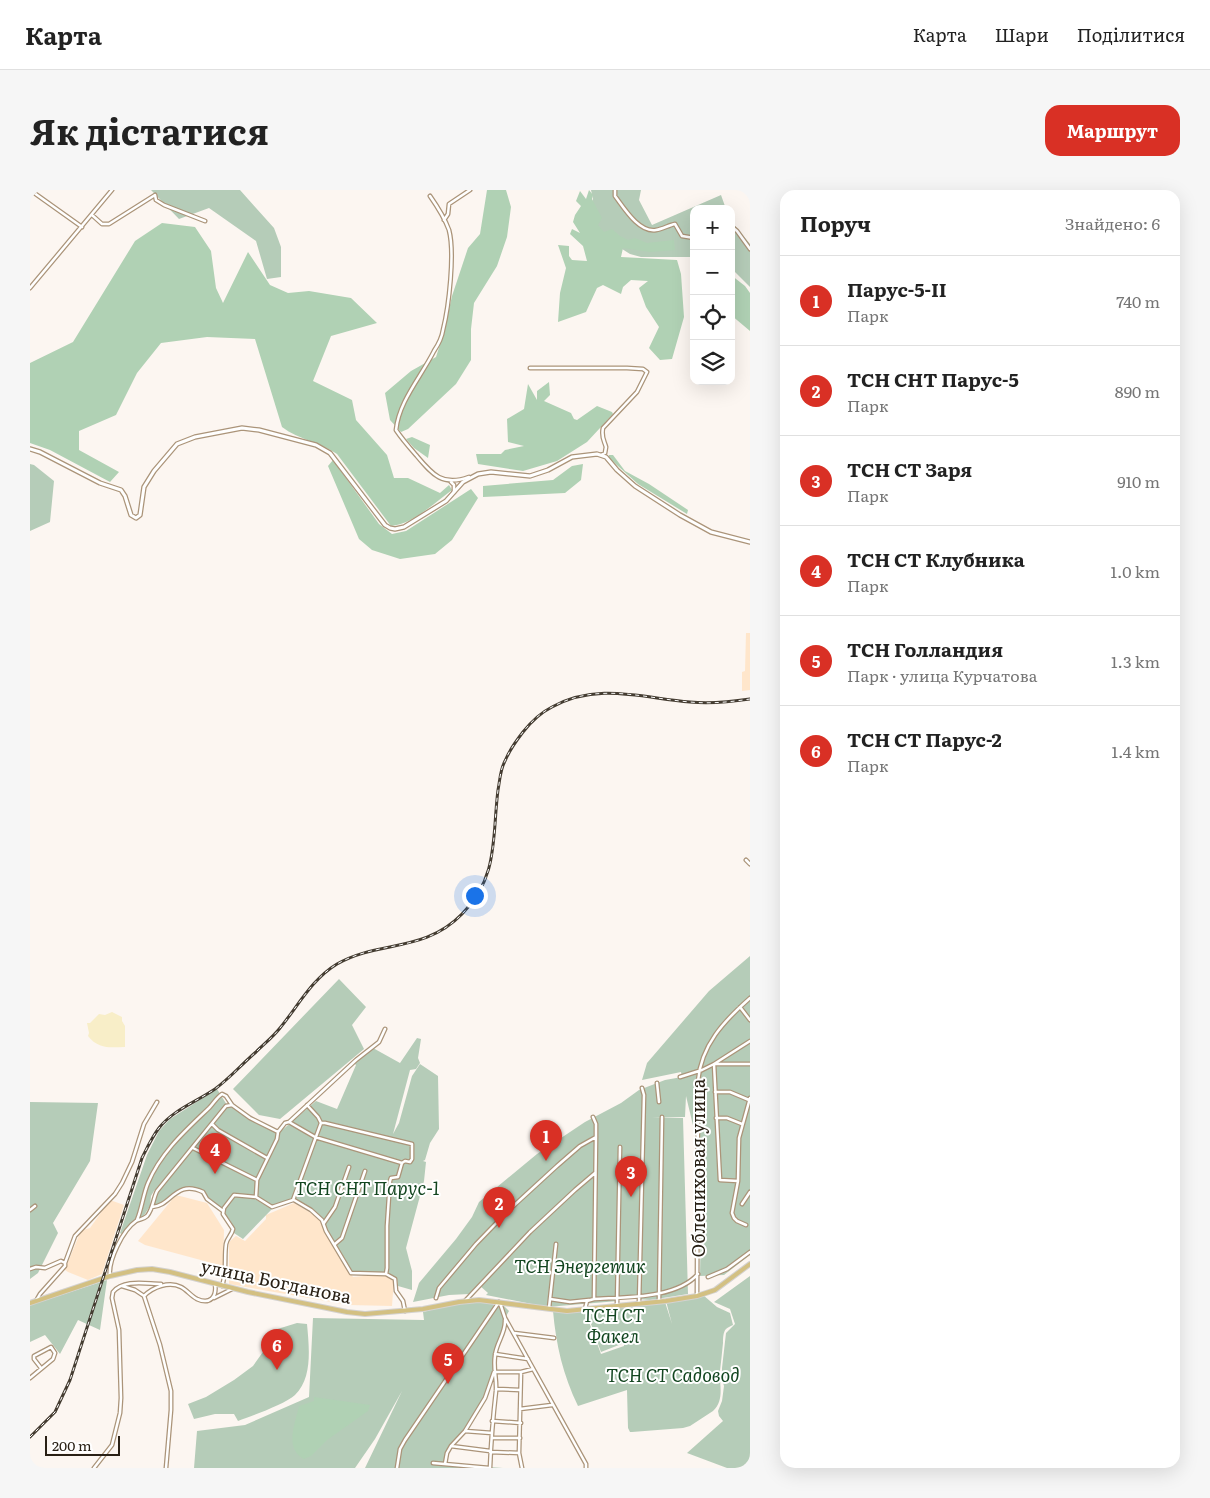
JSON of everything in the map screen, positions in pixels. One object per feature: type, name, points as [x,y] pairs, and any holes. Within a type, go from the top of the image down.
[{"type":"main road","points":[[30,449],[100,482],[118,488],[125,496],[131,515],[136,518],[140,515],[144,487],[174,446],[187,439],[242,428],[259,430],[316,445],[330,453],[385,525],[390,528],[400,528],[446,501],[469,477],[491,472],[530,476],[548,470],[578,455],[603,454],[635,486],[680,515],[711,532],[750,542]]},
{"type":"main road","name":"улица Богданова","points":[[30,1303],[110,1276],[152,1269],[232,1289],[365,1314],[423,1309],[479,1300],[567,1311],[697,1296],[715,1290],[750,1264]]},
{"type":"street","points":[[30,190],[82,227]]},
{"type":"street","points":[[30,288],[112,190]]},
{"type":"street","points":[[444,220],[448,214],[449,204],[470,190]]},
{"type":"street","points":[[615,190],[615,196],[642,227],[656,230],[675,224],[682,236],[690,237]]},
{"type":"street","points":[[92,215],[102,224],[110,224],[154,194],[156,200],[164,205],[205,221]]},
{"type":"street","points":[[430,196],[449,233],[451,251],[447,309],[443,332],[432,356],[398,415],[396,430],[430,472],[454,485],[454,492]]},
{"type":"street","points":[[735,229],[750,249]]},
{"type":"street","points":[[530,368],[627,368],[643,369],[648,372],[637,392],[604,428],[602,441],[606,447],[603,454]]},
{"type":"street","points":[[447,481],[469,477]]},
{"type":"street","points":[[746,860],[750,864]]},
{"type":"street","name":"Облепиховая улица","points":[[697,1296],[699,1071],[702,1058],[715,1034],[750,998]]},
{"type":"street","points":[[740,1007],[750,1020]]},
{"type":"street","points":[[256,1197],[256,1180],[278,1132],[285,1123],[289,1122],[356,1060],[379,1042],[386,1029]]},
{"type":"street","points":[[680,1077],[714,1064],[750,1041]]},
{"type":"street","points":[[714,1064],[750,1064]]},
{"type":"street","points":[[714,1064],[720,1180],[738,1181]]},
{"type":"street","points":[[657,1083],[659,1102]]},
{"type":"street","points":[[639,1303],[644,1095],[642,1088]]},
{"type":"street","points":[[715,1092],[730,1092],[749,1099],[739,1138],[738,1181],[732,1213],[734,1218],[746,1225]]},
{"type":"street","points":[[110,1276],[109,1269],[115,1252],[125,1233],[137,1220],[148,1183],[160,1160],[172,1144],[216,1099],[222,1094],[226,1096],[232,1105],[250,1118],[278,1132]]},
{"type":"street","points":[[36,1301],[65,1266],[75,1236],[115,1194],[122,1184],[132,1162],[144,1124],[157,1102]]},
{"type":"street","points":[[137,1220],[146,1217],[152,1208],[152,1202],[157,1191],[226,1106],[232,1105]]},
{"type":"street","points":[[294,1200],[321,1123],[307,1105]]},
{"type":"street","points":[[593,1117],[596,1124],[594,1299]]},
{"type":"street","points":[[659,1301],[662,1117]]},
{"type":"street","points":[[716,1118],[727,1118],[742,1124]]},
{"type":"street","points":[[289,1122],[315,1138],[402,1163],[404,1161],[410,1162],[412,1159],[412,1144],[321,1123]]},
{"type":"street","points":[[212,1124],[218,1130],[267,1158]]},
{"type":"street","points":[[436,1298],[438,1288],[476,1244],[557,1166],[580,1146],[596,1137]]},
{"type":"street","points":[[617,1305],[620,1147]]},
{"type":"street","points":[[192,1148],[256,1180]]},
{"type":"street","points":[[386,1274],[388,1268],[387,1226],[390,1182],[391,1178],[398,1177],[402,1163]]},
{"type":"street","points":[[324,1223],[335,1207],[349,1167]]},
{"type":"street","points":[[335,1244],[342,1238],[365,1171]]},
{"type":"street","points":[[465,1301],[530,1232],[574,1190],[595,1173]]},
{"type":"street","points":[[152,1208],[159,1207],[178,1191],[188,1189],[203,1192],[207,1199],[223,1211],[233,1229],[227,1241],[226,1273],[222,1286]]},
{"type":"street","points":[[742,1204],[750,1192]]},
{"type":"street","points":[[223,1211],[234,1195],[256,1197],[272,1207],[294,1200],[311,1210],[324,1223],[326,1231],[352,1273],[386,1274],[395,1279],[396,1291],[403,1301],[404,1311]]},
{"type":"street","points":[[30,1210],[35,1206]]},
{"type":"street","points":[[549,1309],[556,1244]]},
{"type":"street","points":[[708,1277],[727,1269],[750,1252]]},
{"type":"street","points":[[30,1269],[36,1267],[45,1268],[62,1261],[65,1263]]},
{"type":"street","points":[[550,1299],[570,1302],[659,1293],[679,1288],[698,1273]]},
{"type":"street","points":[[94,1468],[112,1445],[120,1413],[119,1330],[112,1298],[113,1292],[121,1285],[132,1283],[163,1284],[180,1286],[198,1299],[205,1301],[232,1289]]},
{"type":"street","points":[[144,1296],[163,1284]]},
{"type":"street","points":[[213,1299],[216,1294],[215,1284]]},
{"type":"street","points":[[121,1285],[135,1290],[144,1296],[160,1345],[171,1391],[166,1468]]},
{"type":"street","points":[[585,1309],[587,1301],[594,1299]]},
{"type":"street","points":[[499,1301],[505,1318],[586,1464],[586,1468]]},
{"type":"street","points":[[397,1468],[400,1449],[405,1440],[499,1301]]},
{"type":"street","points":[[433,1464],[490,1468],[496,1389],[494,1372],[495,1354],[506,1328],[505,1318]]},
{"type":"street","points":[[513,1333],[554,1338]]},
{"type":"street","points":[[30,1378],[53,1359],[55,1352],[50,1346],[34,1356],[34,1359],[41,1368]]},
{"type":"street","points":[[495,1354],[528,1359]]},
{"type":"street","points":[[494,1372],[521,1372],[533,1369]]},
{"type":"street","points":[[445,1464],[447,1453],[451,1446],[465,1430],[485,1398],[494,1372]]},
{"type":"street","points":[[521,1372],[519,1453],[522,1468]]},
{"type":"street","points":[[496,1389],[520,1390]]},
{"type":"street","points":[[520,1409],[552,1405]]},
{"type":"street","points":[[492,1422],[521,1423]]},
{"type":"street","points":[[465,1430],[492,1433]]},
{"type":"street","points":[[492,1438],[520,1438]]},
{"type":"street","points":[[451,1446],[519,1453]]},
{"type":"shaded area","points":[[746,633],[750,633],[750,690],[742,691],[742,672],[745,671]]},
{"type":"shaded area","points":[[175,1196],[207,1203],[224,1230],[223,1266],[145,1245],[138,1241]]},
{"type":"shaded area","points":[[110,1200],[124,1205],[102,1274],[88,1280],[68,1272],[65,1270],[80,1233],[90,1228]]},
{"type":"shaded area","points":[[294,1203],[319,1218],[353,1277],[384,1274],[394,1279],[392,1306],[349,1305],[229,1284],[229,1242],[236,1236],[245,1241],[266,1219],[266,1215]]},
{"type":"green space","points":[[151,190],[240,190],[274,228],[281,247],[281,277],[267,279],[256,241],[209,208],[179,219]]},
{"type":"green space","points":[[487,190],[506,190],[511,207],[507,237],[497,266],[474,303],[471,329],[471,360],[456,384],[408,429],[401,432],[390,420],[385,393],[411,371],[436,357],[452,296],[468,248],[480,234]]},
{"type":"green space","points":[[589,190],[593,195],[592,199],[602,218],[598,225],[604,232],[612,229],[628,240],[635,238],[647,243],[674,240],[675,250],[650,252],[623,248],[621,257],[677,260],[681,274],[684,317],[672,359],[660,360],[649,348],[659,327],[646,307],[639,288],[648,281],[631,280],[623,287],[621,294],[603,285],[597,288],[586,312],[558,322],[560,293],[566,268],[558,245],[569,246],[569,256],[572,260],[587,261],[583,246],[570,234],[572,229],[580,233],[573,222],[581,206],[576,201],[580,191],[586,199]]},
{"type":"green space","points":[[591,190],[641,190],[639,200],[652,225],[690,208],[690,257],[641,257],[630,254],[603,237],[590,212],[593,199]]},
{"type":"green space","points":[[721,195],[725,205],[698,205]]},
{"type":"green space","points":[[162,223],[195,227],[211,251],[216,288],[223,303],[248,252],[270,285],[288,293],[309,291],[351,298],[377,323],[331,336],[313,381],[352,400],[356,420],[387,455],[394,478],[408,478],[440,493],[449,485],[452,490],[415,517],[391,526],[337,454],[282,427],[255,339],[207,337],[161,343],[137,373],[116,415],[79,431],[79,450],[119,472],[110,482],[50,450],[30,443],[30,363],[73,342],[135,241]]},
{"type":"green space","points":[[735,226],[750,244],[750,287],[735,272]]},
{"type":"green space","points":[[735,278],[750,293],[750,331],[735,318]]},
{"type":"green space","points":[[549,382],[550,395],[544,401],[571,413],[574,419],[577,420],[597,406],[613,414],[587,442],[557,461],[523,471],[478,464],[476,454],[501,454],[505,450],[524,446],[508,442],[507,419],[524,409],[528,384],[537,400],[537,391]]},
{"type":"green space","points":[[412,437],[430,445],[428,458],[414,448],[406,439]]},
{"type":"green space","points":[[609,455],[613,455],[625,471],[649,484],[688,510],[687,514],[638,484],[609,458]]},
{"type":"green space","points":[[333,460],[379,524],[392,534],[406,531],[471,489],[478,498],[452,540],[435,554],[400,559],[372,550],[359,539],[328,466]]},
{"type":"green space","points":[[30,464],[54,481],[50,522],[30,531]]},
{"type":"green space","points":[[583,464],[581,480],[565,493],[483,497],[483,486],[553,480],[572,466]]},
{"type":"green space","name":"ТСН Энергетик","points":[[750,956],[750,1255],[724,1275],[700,1276],[702,1163],[686,1096],[685,1117],[652,1117],[683,1118],[688,1294],[650,1300],[618,1299],[618,1301],[547,1307],[486,1295],[488,1293],[479,1285],[513,1248],[469,1294],[449,1295],[413,1302],[419,1283],[456,1239],[472,1217],[479,1202],[537,1154],[585,1122],[621,1103],[639,1090],[665,1080],[682,1077],[681,1072],[642,1080],[647,1063],[709,991]]},
{"type":"green space","points":[[339,979],[366,1007],[352,1025],[364,1049],[280,1119],[259,1115],[233,1089]]},
{"type":"green space","name":"ТСН СНТ Парус-1","points":[[417,1038],[421,1039],[418,1058],[420,1063],[416,1069],[410,1070],[393,1134],[399,1123],[412,1076],[420,1064],[438,1076],[439,1129],[430,1143],[425,1160],[423,1161],[426,1162],[424,1181],[406,1248],[412,1271],[412,1290],[398,1286],[397,1279],[384,1272],[354,1273],[351,1271],[335,1242],[326,1231],[324,1221],[310,1209],[292,1199],[272,1205],[257,1196],[258,1180],[280,1132],[316,1101],[337,1109],[356,1065],[354,1063],[373,1048],[400,1063]]},
{"type":"green space","points":[[217,1089],[227,1105],[154,1191],[151,1196],[150,1206],[143,1217],[135,1219],[132,1226],[123,1235],[120,1233],[147,1155],[159,1131],[170,1119]]},
{"type":"green space","points":[[30,1102],[98,1103],[90,1161],[53,1223],[58,1233],[38,1273],[30,1279]]},
{"type":"green space","points":[[231,1106],[245,1116],[277,1132],[256,1179],[255,1199],[272,1209],[243,1239],[234,1233],[227,1216],[204,1192],[183,1189],[159,1206],[154,1207],[153,1203],[159,1189],[220,1115],[227,1107]]},
{"type":"green space","points":[[750,1276],[750,1468],[727,1468],[687,1453],[723,1421],[718,1411],[722,1401],[724,1386],[722,1368],[726,1333],[735,1324],[730,1309],[714,1302]]},
{"type":"green space","points":[[107,1280],[100,1330],[78,1320],[60,1354],[45,1335],[30,1342],[30,1305]]},
{"type":"green space","points":[[703,1295],[717,1307],[730,1313],[733,1325],[726,1329],[724,1334],[720,1371],[721,1392],[717,1407],[713,1411],[690,1426],[683,1428],[630,1432],[628,1428],[627,1390],[578,1406],[561,1360],[553,1311],[585,1311],[601,1354],[624,1346],[624,1343],[601,1352],[586,1310],[665,1302],[672,1324],[666,1301]]},
{"type":"green space","points":[[480,1301],[492,1302],[495,1309],[501,1303],[509,1311],[505,1318],[505,1328],[494,1354],[494,1372],[489,1388],[478,1410],[446,1453],[446,1464],[503,1468],[365,1468],[402,1391],[375,1439],[355,1468],[194,1468],[197,1431],[245,1425],[309,1397],[313,1318],[424,1320],[423,1312],[454,1304]]},
{"type":"green space","points":[[297,1323],[307,1324],[309,1352],[305,1380],[295,1395],[276,1406],[238,1421],[234,1414],[215,1414],[194,1419],[188,1404],[206,1397],[253,1366],[270,1342],[271,1331]]},
{"type":"green space","points":[[314,1397],[370,1405],[368,1411],[327,1440],[311,1456],[304,1459],[294,1449],[292,1435],[299,1406],[314,1401]]},
{"type":"sand","points":[[112,1012],[122,1017],[125,1026],[125,1047],[101,1046],[88,1036],[87,1023],[90,1023],[99,1014],[105,1015]]},
{"type":"railway","points":[[30,1437],[55,1412],[70,1380],[142,1158],[156,1131],[171,1116],[215,1089],[231,1076],[287,1020],[306,993],[328,970],[353,957],[417,941],[432,935],[462,914],[474,900],[488,871],[492,856],[498,790],[503,764],[515,742],[533,721],[552,707],[569,699],[603,693],[705,703],[750,699]]},
{"type":"place","name":"Парус-5-II","points":[[546,1161]]},
{"type":"place","name":"ТСН СТ Клубника","points":[[215,1174]]},
{"type":"place","name":"ТСН СТ Заря","points":[[631,1197]]},
{"type":"place","name":"ТСН СНТ Парус-5","points":[[499,1228]]},
{"type":"place","name":"ТСН СТ Парус-2","points":[[277,1370]]},
{"type":"place","name":"ТСН Голландия","points":[[448,1384]]},
{"type":"park label","name":"ТСН СТ Факел","points":[[613,1326]]},
{"type":"park label","name":"ТСН СТ Садовод","points":[[673,1376]]}]
